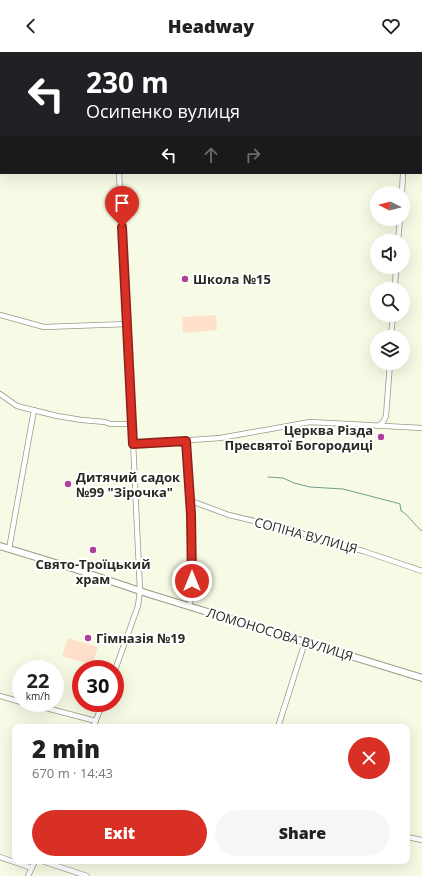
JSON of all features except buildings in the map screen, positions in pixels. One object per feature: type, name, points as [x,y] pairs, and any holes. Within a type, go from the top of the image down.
[{"type":"highway","name":"ЛОМОНОСОВА ВУЛИЦЯ","points":[[0,546],[422,678]]},
{"type":"street","points":[[119,174],[128,324],[140,591],[138,606],[119,660]]},
{"type":"street","points":[[402,186],[403,174]]},
{"type":"street","points":[[0,315],[44,327],[128,324]]},
{"type":"street","points":[[378,426],[383,422],[386,416],[389,370]]},
{"type":"street","points":[[0,394],[17,406],[34,410],[110,424],[132,424]]},
{"type":"street","points":[[9,549],[34,410]]},
{"type":"street","points":[[133,444],[186,441],[253,432],[310,422],[422,428]]},
{"type":"street","points":[[186,441],[190,501],[192,594],[189,606]]},
{"type":"street","name":"СОПІНА ВУЛИЦЯ","points":[[190,501],[230,515],[296,531],[315,538],[363,551],[422,571]]},
{"type":"street","points":[[279,724],[305,642]]},
{"type":"street","points":[[0,696],[12,699]]},
{"type":"street","points":[[62,712],[96,721]]},
{"type":"street","points":[[94,724],[100,712]]},
{"type":"street","points":[[410,838],[422,840]]},
{"type":"street","points":[[0,857],[12,861]]},
{"type":"street","points":[[20,864],[32,868]]},
{"type":"street","points":[[28,876],[34,864]]},
{"type":"street","points":[[51,864],[87,876]]},
{"type":"shaded area","points":[[216,315],[217,330],[183,333],[182,317]]},
{"type":"shaded area","points":[[68,638],[98,647],[94,660],[75,660],[62,656]]},
{"type":"waterway","points":[[268,477],[283,478],[294,483],[310,487],[343,489],[400,504],[401,511],[422,531]]},
{"type":"place","name":"Школа №15","points":[[185,279]]},
{"type":"place","name":"Церква Різда Пресвятої Богородиці","points":[[381,437]]},
{"type":"place","name":"Дитячий садок №99 \"Зірочка\"","points":[[68,484]]},
{"type":"place","name":"Свято-Троїцький храм","points":[[93,550]]},
{"type":"place","name":"Гімназія №19","points":[[88,638]]},
{"type":"route","points":[[122,227],[133,444],[186,441],[191,514],[192,581]]}]
